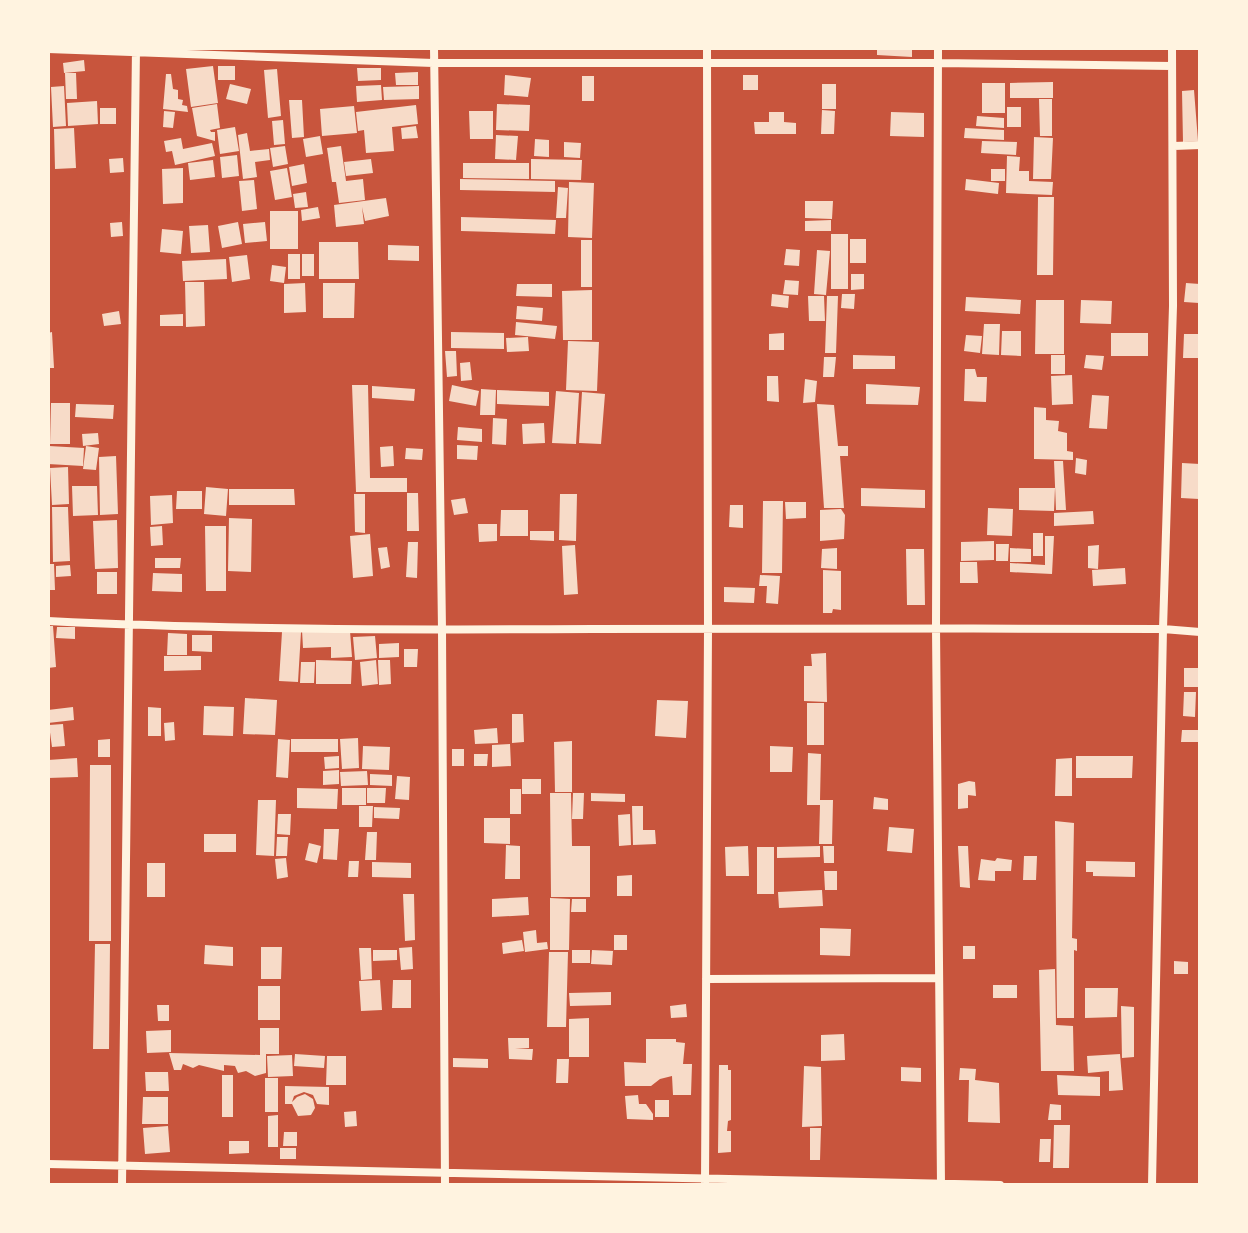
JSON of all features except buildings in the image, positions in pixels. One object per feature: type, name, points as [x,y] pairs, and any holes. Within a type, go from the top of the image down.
[{"type":"street","points":[[434,48],[445,1185]]},
{"type":"street","points":[[705,1182],[707,48]]},
{"type":"street","points":[[938,48],[936,628],[941,1184]]},
{"type":"street","points":[[1152,1185],[1173,306],[1172,48]]},
{"type":"street","points":[[48,49],[433,63],[1172,66]]},
{"type":"street","points":[[122,1185],[136,50]]},
{"type":"street","points":[[1174,146],[1200,145]]},
{"type":"street","points":[[48,621],[442,629],[936,628],[1163,629],[1200,632]]},
{"type":"street","points":[[706,979],[938,978]]},
{"type":"street","points":[[48,1164],[705,1182],[1000,1185]]}]
